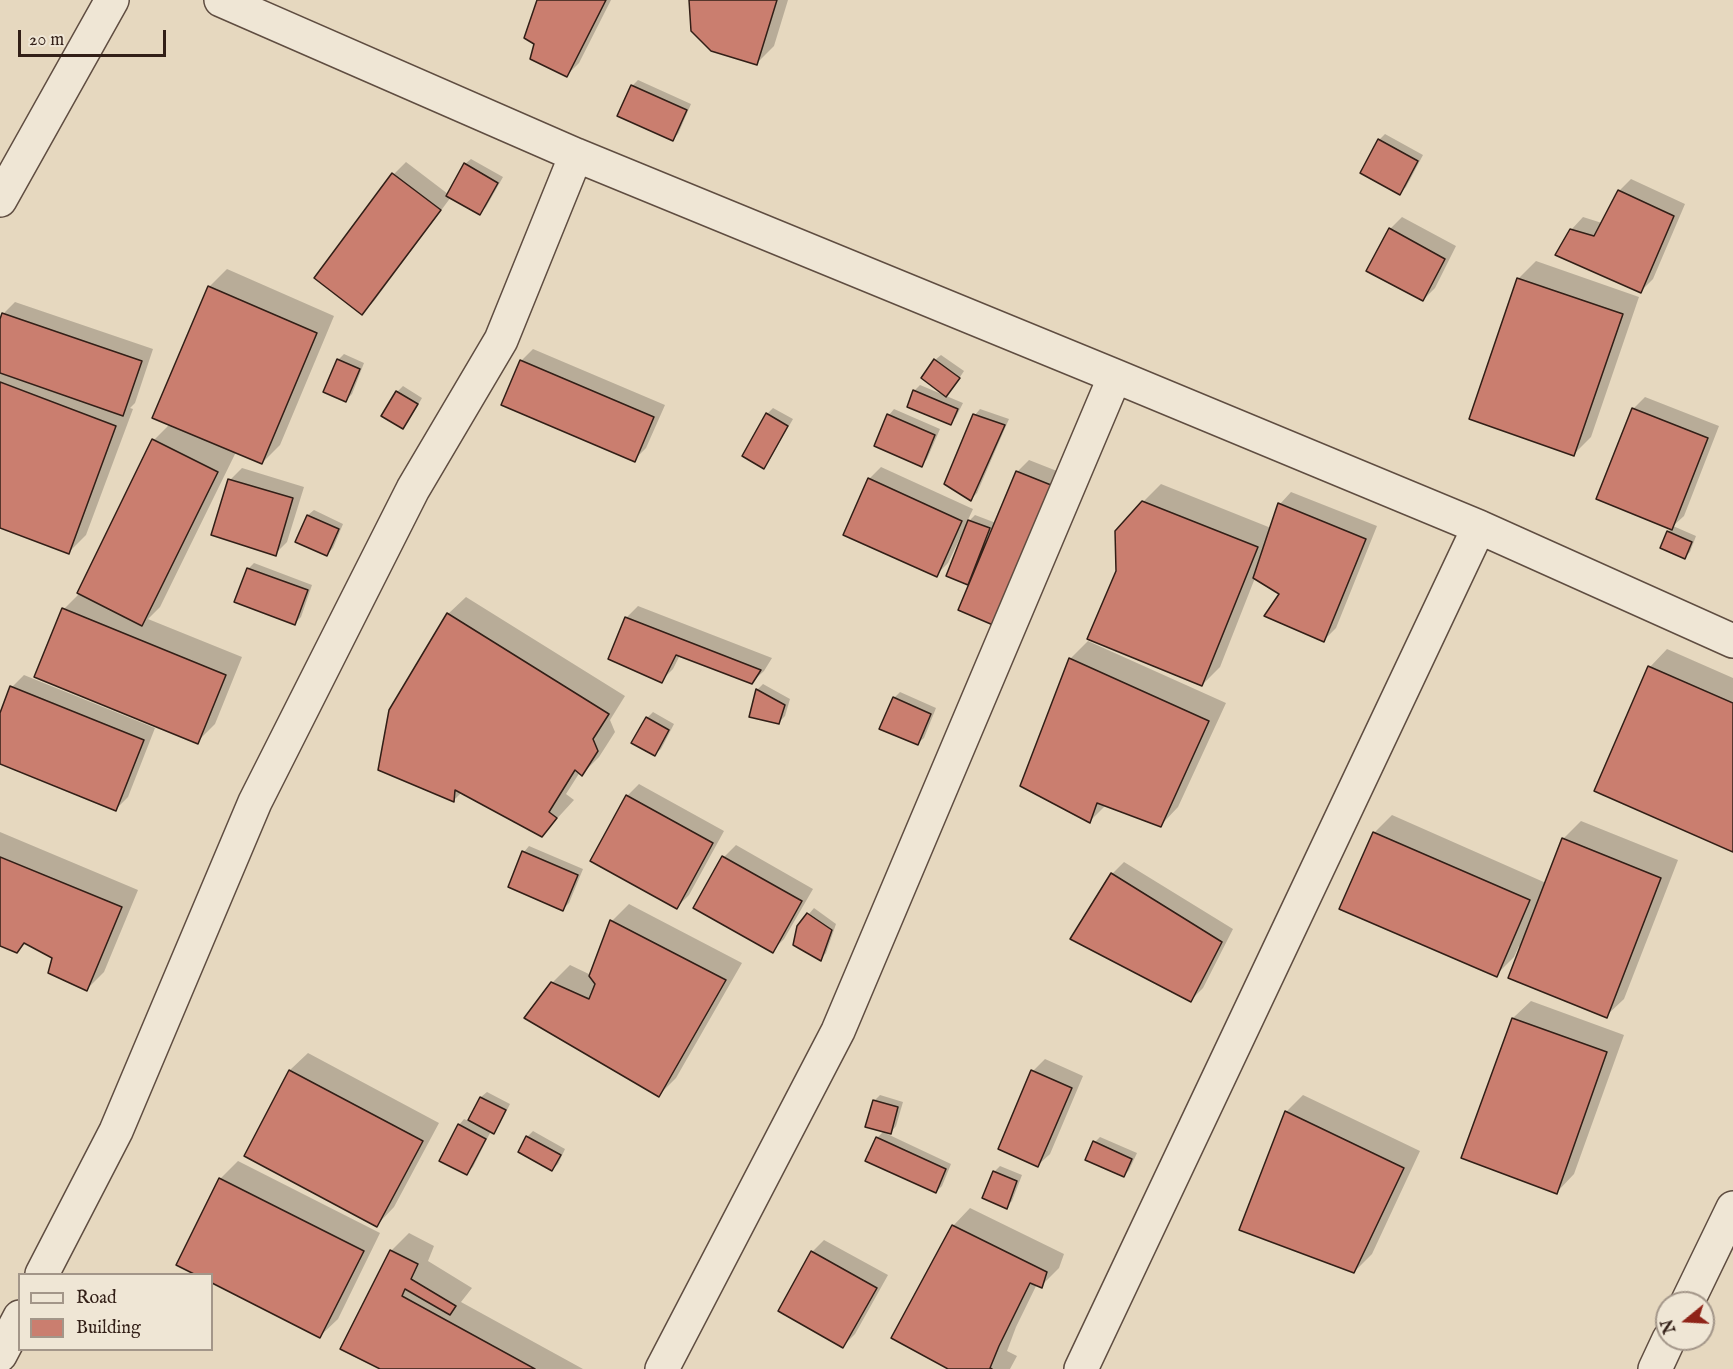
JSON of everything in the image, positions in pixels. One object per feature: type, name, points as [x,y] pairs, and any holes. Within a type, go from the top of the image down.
[{"type":"street","points":[[0,200],[112,0]]},
{"type":"street","points":[[221,0],[576,155],[1115,375],[1479,528],[1733,641]]},
{"type":"street","points":[[43,1273],[116,1131],[255,802],[413,489],[501,340],[576,155]]},
{"type":"street","points":[[662,1369],[838,1031],[1115,375]]},
{"type":"street","points":[[1081,1369],[1479,528]]},
{"type":"street","points":[[1693,1291],[1733,1208]]},
{"type":"street","points":[[0,1355],[18,1321]]},
{"type":"street","points":[[1655,1369],[1663,1351]]},
{"type":"building","points":[[537,0],[606,0],[567,77],[530,59],[534,44],[524,38]]},
{"type":"building","points":[[689,0],[777,0],[757,65],[711,51],[691,31]]},
{"type":"building","points":[[631,85],[687,110],[673,141],[617,116]]},
{"type":"building","points":[[1378,139],[1418,161],[1400,195],[1360,173]]},
{"type":"building","points":[[464,163],[498,183],[480,215],[446,196]]},
{"type":"building","points":[[392,173],[441,210],[362,315],[314,278]]},
{"type":"building","points":[[1618,190],[1674,216],[1641,293],[1555,255],[1570,229],[1594,236]]},
{"type":"building","points":[[1389,228],[1445,259],[1423,301],[1366,271]]},
{"type":"building","points":[[1517,278],[1623,314],[1574,456],[1469,419]]},
{"type":"building","points":[[208,286],[317,333],[262,464],[152,418]]},
{"type":"building","points":[[2,313],[142,361],[123,416],[0,373]]},
{"type":"building","points":[[337,359],[360,369],[346,402],[323,392]]},
{"type":"building","points":[[934,359],[960,378],[946,397],[921,378]]},
{"type":"building","points":[[520,360],[654,417],[635,462],[501,405]]},
{"type":"building","points":[[0,382],[116,426],[69,554],[0,528]]},
{"type":"building","points":[[913,390],[958,409],[951,425],[907,407]]},
{"type":"building","points":[[396,391],[418,404],[403,429],[381,416]]},
{"type":"building","points":[[1632,408],[1708,438],[1672,530],[1596,499]]},
{"type":"building","points":[[766,413],[788,426],[764,469],[742,456]]},
{"type":"building","points":[[887,414],[935,435],[922,467],[874,446]]},
{"type":"building","points":[[973,414],[1005,425],[971,501],[944,484]]},
{"type":"building","points":[[152,439],[218,472],[142,626],[77,593]]},
{"type":"building","points":[[1016,471],[1051,485],[993,625],[958,610]]},
{"type":"building","points":[[868,478],[962,521],[937,577],[843,535]]},
{"type":"building","points":[[228,479],[293,498],[276,556],[211,535]]},
{"type":"building","points":[[1142,501],[1258,547],[1202,686],[1087,639],[1116,571],[1115,531]]},
{"type":"building","points":[[1278,503],[1366,539],[1324,642],[1264,616],[1279,594],[1253,578]]},
{"type":"building","points":[[307,515],[339,529],[327,556],[295,542]]},
{"type":"building","points":[[968,520],[990,528],[968,585],[946,576]]},
{"type":"building","points":[[1667,531],[1692,542],[1685,559],[1660,548]]},
{"type":"building","points":[[247,568],[308,590],[295,625],[234,602]]},
{"type":"building","points":[[62,608],[226,675],[198,744],[34,677]]},
{"type":"building","points":[[447,613],[609,714],[593,739],[598,751],[582,776],[575,770],[549,812],[557,818],[542,837],[455,790],[454,802],[378,770],[389,710]]},
{"type":"building","points":[[625,617],[761,670],[752,684],[676,655],[662,683],[608,659]]},
{"type":"building","points":[[1069,658],[1209,721],[1161,827],[1097,803],[1090,823],[1020,786]]},
{"type":"building","points":[[1648,666],[1733,703],[1733,852],[1594,791]]},
{"type":"building","points":[[10,686],[144,740],[116,811],[0,764],[0,713]]},
{"type":"building","points":[[756,689],[785,705],[779,724],[749,717]]},
{"type":"building","points":[[893,697],[931,714],[918,745],[879,729]]},
{"type":"building","points":[[646,717],[669,730],[655,756],[631,743]]},
{"type":"building","points":[[626,795],[713,843],[677,909],[590,861]]},
{"type":"building","points":[[1373,832],[1530,900],[1497,977],[1339,909]]},
{"type":"building","points":[[1562,838],[1661,878],[1607,1018],[1508,978]]},
{"type":"building","points":[[522,851],[578,875],[563,911],[508,887]]},
{"type":"building","points":[[722,856],[802,901],[773,953],[693,908]]},
{"type":"building","points":[[0,857],[122,907],[87,991],[48,973],[52,958],[24,943],[17,953],[0,946]]},
{"type":"building","points":[[1111,873],[1222,942],[1191,1002],[1070,939]]},
{"type":"building","points":[[807,913],[832,930],[821,961],[793,945],[797,926]]},
{"type":"building","points":[[610,920],[726,980],[659,1097],[524,1018],[551,982],[589,999],[595,984],[589,976]]},
{"type":"building","points":[[1512,1018],[1607,1052],[1557,1194],[1461,1158]]},
{"type":"building","points":[[289,1070],[423,1141],[377,1227],[244,1156]]},
{"type":"building","points":[[1031,1070],[1072,1088],[1038,1167],[998,1149]]},
{"type":"building","points":[[480,1097],[506,1110],[494,1134],[468,1120]]},
{"type":"building","points":[[873,1100],[898,1107],[891,1134],[865,1127]]},
{"type":"building","points":[[1285,1111],[1404,1168],[1354,1273],[1239,1230]]},
{"type":"building","points":[[458,1124],[486,1139],[467,1175],[439,1161]]},
{"type":"building","points":[[526,1136],[561,1155],[552,1171],[518,1152]]},
{"type":"building","points":[[876,1137],[946,1169],[936,1193],[865,1161]]},
{"type":"building","points":[[1093,1141],[1132,1159],[1124,1177],[1085,1160]]},
{"type":"building","points":[[993,1171],[1017,1181],[1007,1209],[982,1198]]},
{"type":"building","points":[[219,1178],[364,1251],[320,1338],[213,1284],[213,1273],[192,1273],[176,1265]]},
{"type":"building","points":[[952,1225],[1047,1272],[1042,1288],[1030,1283],[999,1346],[990,1368],[992,1369],[948,1369],[891,1338]]},
{"type":"building","points":[[390,1250],[418,1264],[411,1279],[456,1306],[450,1315],[405,1289],[402,1296],[535,1369],[380,1369],[340,1349]]},
{"type":"building","points":[[811,1251],[877,1288],[843,1348],[778,1311]]}]
